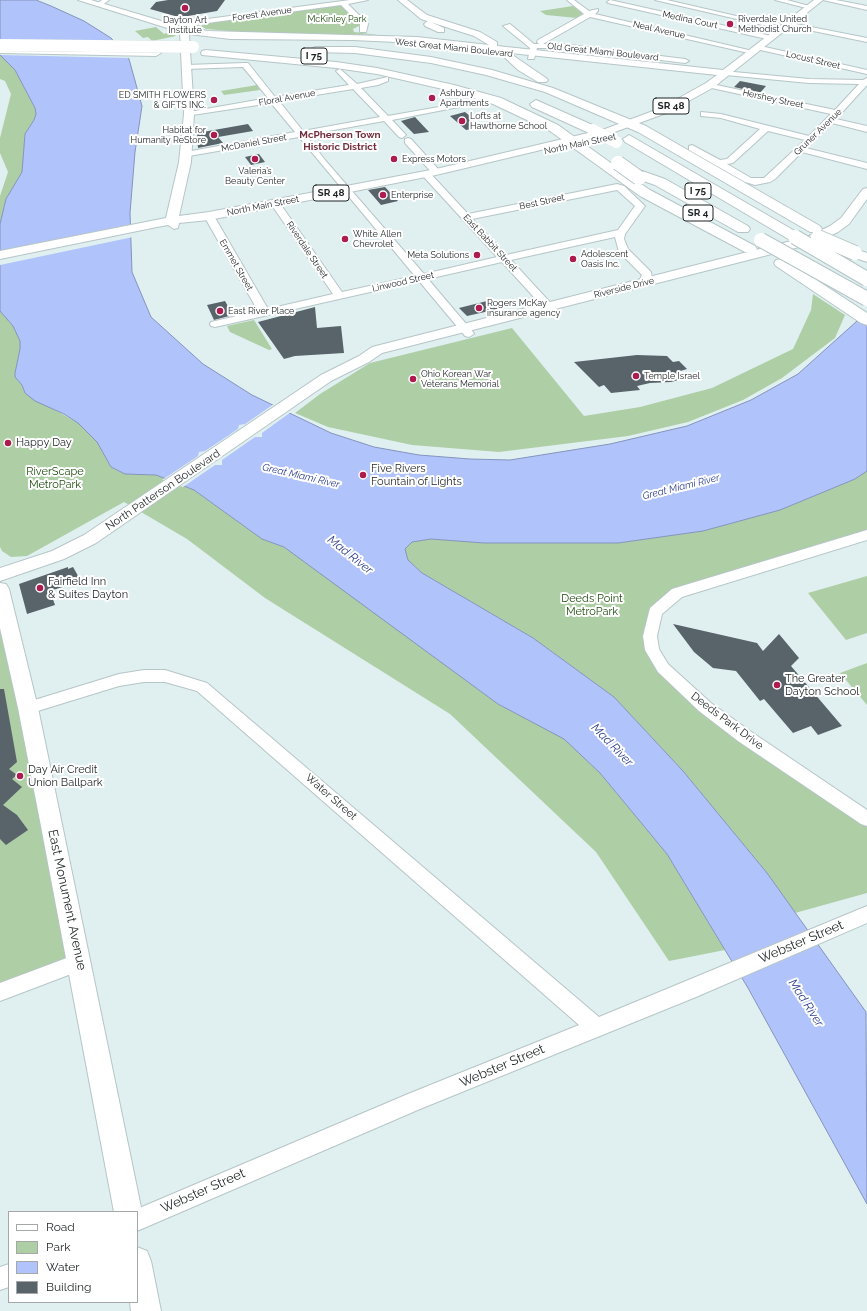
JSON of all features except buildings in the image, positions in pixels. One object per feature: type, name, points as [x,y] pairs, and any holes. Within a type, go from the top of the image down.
[{"type":"highway","name":"I 75","points":[[0,45],[272,53],[336,58],[438,74],[479,85],[525,100],[593,130],[616,142],[867,293]]},
{"type":"highway","name":"I 75","points":[[0,50],[198,51],[267,47]]},
{"type":"highway","name":"I 75","points":[[303,49],[407,62],[474,77],[546,100],[606,127],[701,181],[806,233],[867,279]]},
{"type":"highway","points":[[315,50],[355,50],[450,64],[517,80],[576,100],[636,126],[806,233],[861,255]]},
{"type":"highway","points":[[198,51],[336,65],[428,82],[482,96],[519,110],[576,139]]},
{"type":"highway","points":[[503,51],[530,73],[576,100]]},
{"type":"highway","points":[[479,85],[488,91],[542,113],[576,139],[598,153],[660,182],[756,245],[778,263],[867,320]]},
{"type":"highway","name":"SR 4","points":[[598,153],[618,163],[668,197],[756,245]]},
{"type":"highway","points":[[756,245],[867,299]]},
{"type":"main road","name":"West Great Miami Boulevard","points":[[82,0],[102,2],[184,30],[243,38],[407,42],[503,51],[532,52],[670,70],[676,64],[700,71],[726,73]]},
{"type":"main road","points":[[402,0],[417,13],[432,20],[483,37],[503,51]]},
{"type":"main road","name":"North Main Street","points":[[0,255],[173,223],[202,220],[209,216],[431,173],[486,164],[576,139],[636,126],[683,111],[706,92],[710,85],[819,0]]},
{"type":"main road","points":[[173,223],[186,155],[189,114],[184,30]]},
{"type":"main road","name":"West Great Miami Boulevard","points":[[230,36],[381,38],[471,45],[503,51]]},
{"type":"main road","points":[[471,45],[482,43],[483,37]]},
{"type":"main road","name":"Riverside Drive","points":[[552,310],[644,282],[817,238],[845,221],[867,191]]},
{"type":"main road","name":"Riverside Drive","points":[[316,385],[364,359],[466,330],[821,245],[850,228],[859,219],[867,206]]},
{"type":"main road","name":"North Main Street","points":[[0,261],[158,226]]},
{"type":"main road","name":"North Patterson Boulevard","points":[[0,575],[58,555],[90,539],[316,385]]},
{"type":"main road","name":"East Monument Avenue","points":[[0,589],[28,708],[80,962],[128,1211]]},
{"type":"main road","points":[[138,1267],[146,1311]]},
{"type":"street","name":"Forest Avenue","points":[[184,30],[189,26],[200,22],[365,0]]},
{"type":"street","name":"Neal Avenue","points":[[570,0],[588,14],[756,50]]},
{"type":"street","points":[[541,42],[610,2],[624,0]]},
{"type":"street","points":[[658,0],[786,26],[867,40]]},
{"type":"street","points":[[778,0],[810,7]]},
{"type":"street","points":[[826,0],[867,8]]},
{"type":"street","name":"Medina Court","points":[[610,2],[771,38]]},
{"type":"street","points":[[343,3],[363,23],[363,30]]},
{"type":"street","points":[[270,13],[272,5]]},
{"type":"street","points":[[432,20],[428,24],[441,30]]},
{"type":"street","points":[[507,26],[532,52]]},
{"type":"street","name":"Old Great Miami Boulevard","points":[[532,52],[562,46],[676,64],[686,61]]},
{"type":"street","name":"Locust Street","points":[[756,50],[867,72]]},
{"type":"street","points":[[186,67],[243,64],[254,74],[323,160],[466,330]]},
{"type":"street","name":"East Babbit Street","points":[[340,71],[405,138],[466,217],[552,310]]},
{"type":"street","points":[[726,73],[809,81],[866,80]]},
{"type":"street","name":"Floral Avenue","points":[[189,114],[355,86],[385,79]]},
{"type":"street","name":"Gruner Avenue","points":[[719,164],[748,180],[755,182],[767,180],[772,177],[854,96],[866,80]]},
{"type":"street","name":"Hershey Street","points":[[710,85],[837,113]]},
{"type":"street","points":[[854,96],[867,98]]},
{"type":"street","name":"McDaniel Street","points":[[186,155],[464,104]]},
{"type":"street","points":[[704,114],[721,116],[811,139]]},
{"type":"street","points":[[830,120],[867,129]]},
{"type":"street","points":[[692,148],[719,164],[730,161],[767,127]]},
{"type":"street","points":[[800,149],[867,166]]},
{"type":"street","name":"Best Street","points":[[466,217],[617,187],[621,188],[640,206],[620,237]]},
{"type":"street","name":"Riverdale Street","points":[[276,204],[339,296]]},
{"type":"street","name":"Emmet Street","points":[[209,216],[264,313]]},
{"type":"street","points":[[620,237],[625,253],[647,274],[647,279],[644,282]]},
{"type":"street","name":"Linwood Street","points":[[215,324],[591,240],[620,237]]},
{"type":"street","name":"Deeds Park Drive","points":[[867,535],[677,593],[655,612],[650,630],[651,645],[656,658],[685,689],[730,727],[867,819]]},
{"type":"street","name":"Water Street","points":[[28,708],[119,680],[144,676],[165,676],[202,687],[596,1027]]},
{"type":"street","name":"Webster Street","points":[[138,1220],[354,1127],[689,990],[865,914]]},
{"type":"street","points":[[0,992],[80,962]]},
{"type":"green space","name":"McKinley Park","points":[[341,5],[360,24],[353,29],[354,32],[378,35],[241,32],[206,29],[201,26],[206,23]]},
{"type":"green space","points":[[573,6],[583,13],[577,18],[546,15],[540,11]]},
{"type":"green space","points":[[156,27],[164,34],[171,32],[176,36],[152,41],[148,37],[143,38],[135,31]]},
{"type":"green space","points":[[0,55],[15,70],[35,108],[36,114],[25,134],[22,172],[6,199],[0,224],[0,196],[8,172],[0,153],[0,138],[11,94],[5,81],[0,79]]},
{"type":"green space","points":[[257,85],[260,90],[224,95],[221,91]]},
{"type":"green space","points":[[813,294],[845,315],[835,338],[782,378],[743,400],[688,422],[628,436],[499,452],[412,445],[328,427],[295,413],[320,394],[370,363],[512,328],[584,416],[640,407],[712,388],[793,349],[811,310]]},
{"type":"green space","name":"RiverScape MetroPark","points":[[0,311],[13,326],[20,341],[15,377],[22,385],[25,393],[78,423],[97,442],[111,467],[125,474],[156,475],[194,490],[262,539],[284,547],[498,704],[565,739],[600,773],[667,854],[725,950],[669,961],[596,852],[450,714],[265,598],[187,539],[124,502],[27,556],[11,557],[2,551],[0,547]]},
{"type":"green space","points":[[254,320],[272,349],[269,350],[230,332],[227,326]]},
{"type":"green space","name":"Deeds Point MetroPark","points":[[867,471],[867,535],[688,588],[651,623],[663,668],[867,819],[867,893],[795,913],[767,873],[683,771],[614,697],[533,638],[422,573],[408,560],[405,549],[412,542],[431,539],[484,543],[618,543],[703,531],[780,510],[855,479]]},
{"type":"green space","points":[[867,576],[867,633],[846,640],[808,593]]},
{"type":"green space","name":"Day Air Credit Union Ballpark","points":[[0,590],[80,962],[0,991]]},
{"type":"green space","points":[[867,663],[867,705],[840,673]]},
{"type":"water","points":[[0,0],[36,0],[84,21],[111,38],[129,59],[142,106],[135,152],[130,213],[132,272],[151,317],[203,364],[252,395],[331,433],[374,447],[419,455],[470,459],[510,460],[610,444],[687,426],[751,400],[798,374],[867,312],[867,471],[855,479],[780,510],[703,531],[618,543],[484,543],[431,539],[412,542],[405,549],[408,560],[422,573],[533,638],[614,697],[683,771],[767,873],[866,1012],[867,1204],[748,988],[667,854],[600,773],[564,739],[498,704],[284,547],[262,539],[194,490],[156,475],[125,474],[111,467],[97,442],[78,423],[64,414],[35,401],[25,393],[22,385],[15,377],[20,341],[13,326],[0,311],[0,224],[6,199],[22,172],[25,134],[36,114],[35,108],[15,70],[0,55]]},
{"type":"pier","points":[[0,41],[117,42],[131,58],[0,55]]},
{"type":"pier","points":[[133,224],[133,237],[0,265],[0,252]]},
{"type":"pier","points":[[274,404],[291,412],[262,433],[262,437],[255,437],[222,460],[222,465],[215,465],[183,487],[162,480],[198,456],[199,452],[205,451],[238,429],[239,425],[245,424]]},
{"type":"place","name":"Dayton Art Institute","points":[[185,8]]},
{"type":"place","name":"Riverdale United Methodist Church","points":[[730,24]]},
{"type":"place","name":"Ashbury Apartments","points":[[432,98]]},
{"type":"place","name":"ED SMITH FLOWERS & GIFTS INC.","points":[[214,100]]},
{"type":"place","name":"Lofts at Hawthorne School","points":[[462,121]]},
{"type":"place","name":"Habitat for Humanity ReStore","points":[[214,135]]},
{"type":"place","name":"Valeria’s Beauty Center","points":[[255,159]]},
{"type":"place","name":"Express Motors","points":[[394,159]]},
{"type":"place","name":"Enterprise","points":[[383,195]]},
{"type":"place","name":"White Allen Chevrolet","points":[[345,239]]},
{"type":"place","name":"Meta Solutions","points":[[477,255]]},
{"type":"place","name":"Adolescent Oasis Inc.","points":[[573,259]]},
{"type":"place","name":"Rogers McKay insurance agency","points":[[479,308]]},
{"type":"place","name":"East River Place","points":[[220,311]]},
{"type":"place","name":"Temple Israel","points":[[636,376]]},
{"type":"place","name":"Ohio Korean War Veterans Memorial","points":[[413,379]]},
{"type":"place","name":"Happy Day","points":[[8,443]]},
{"type":"place","name":"Five Rivers Fountain of Lights","points":[[363,475]]},
{"type":"place","name":"Fairfield Inn & Suites Dayton","points":[[40,588]]},
{"type":"place","name":"The Greater Dayton School","points":[[777,685]]},
{"type":"place","name":"Day Air Credit Union Ballpark","points":[[20,776]]},
{"type":"district","name":"McPherson Town Historic District","points":[[340,140]]},
{"type":"water label","name":"Great Miami River","points":[[301,476]]},
{"type":"water label","name":"Great Miami River","points":[[681,487]]},
{"type":"water label","name":"Mad River","points":[[350,555]]},
{"type":"water label","name":"Mad River","points":[[612,745]]},
{"type":"water label","name":"Mad River","points":[[806,1003]]}]
